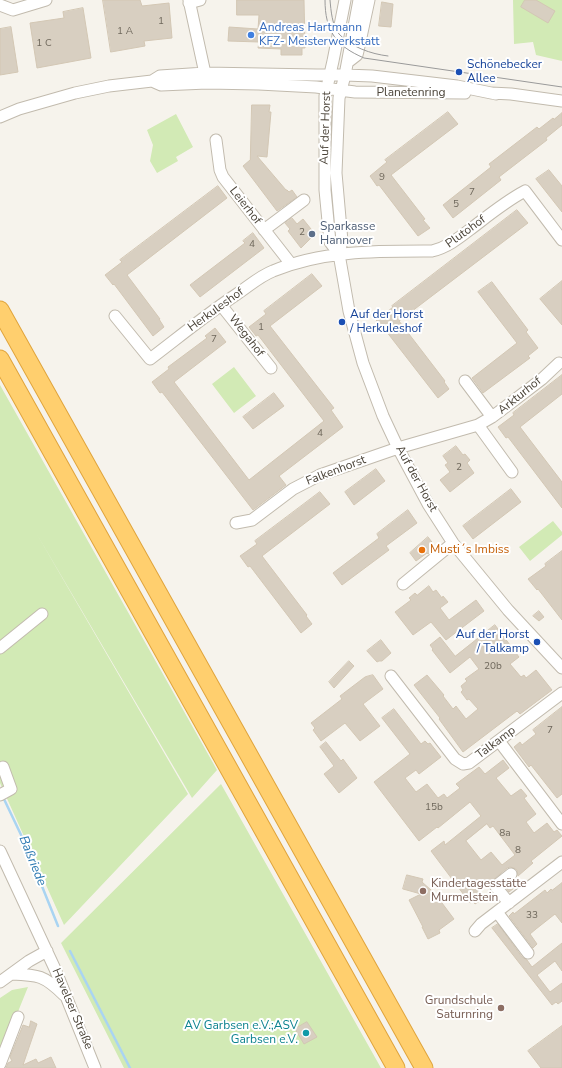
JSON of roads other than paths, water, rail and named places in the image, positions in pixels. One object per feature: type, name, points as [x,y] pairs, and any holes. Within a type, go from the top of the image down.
[{"type":"highway","points":[[0,310],[424,1068]]},
{"type":"highway","points":[[0,359],[396,1068]]},
{"type":"street","points":[[0,5],[13,10],[46,0]]},
{"type":"street","name":"Auf der Horst","points":[[339,254],[330,242],[325,190],[325,96],[345,0]]},
{"type":"street","name":"Auf der Horst","points":[[359,0],[348,62],[339,98],[336,173],[342,241],[339,254],[349,311],[363,363],[381,410],[398,448],[428,504],[453,543],[508,610],[562,668]]},
{"type":"street","points":[[348,62],[357,55],[369,0]]},
{"type":"street","points":[[193,1],[206,78]]},
{"type":"street","points":[[0,117],[19,109],[75,93],[109,86],[152,81],[161,85],[206,78],[330,75]]},
{"type":"street","name":"Planetenring","points":[[330,75],[413,80],[457,86],[496,94]]},
{"type":"street","points":[[206,78],[327,89]]},
{"type":"street","name":"Planetenring","points":[[327,89],[362,93],[496,94],[562,100]]},
{"type":"street","name":"Leierhof","points":[[216,140],[220,170],[223,177],[291,264]]},
{"type":"street","name":"Plutohof","points":[[339,254],[354,252],[432,251],[440,249],[454,242],[512,197],[525,191],[562,240]]},
{"type":"street","points":[[264,230],[304,200]]},
{"type":"street","name":"Herkuleshof","points":[[115,316],[150,359],[221,305],[272,271],[291,264],[339,254]]},
{"type":"street","name":"Wegahof","points":[[221,305],[271,368]]},
{"type":"street","name":"Arkturhof","points":[[398,448],[486,421],[536,384],[559,363]]},
{"type":"street","points":[[462,383],[486,421],[512,472]]},
{"type":"street","name":"Falkenhorst","points":[[236,523],[252,520],[293,489],[320,475],[398,448]]},
{"type":"street","points":[[403,584],[453,543]]},
{"type":"street","points":[[0,648],[42,614]]},
{"type":"street","name":"Talkamp","points":[[391,676],[459,763],[464,764],[469,763],[562,693]]},
{"type":"street","points":[[499,741],[562,824]]},
{"type":"street","points":[[0,795],[11,790],[3,767]]},
{"type":"street","name":"Havelser Straße","points":[[0,851],[47,952],[95,1068]]},
{"type":"street","points":[[474,931],[562,862]]},
{"type":"street","points":[[509,903],[496,885],[510,874]]},
{"type":"street","points":[[497,912],[528,953]]},
{"type":"street","points":[[0,982],[47,952]]},
{"type":"street","points":[[11,974],[33,975],[46,979],[67,998]]},
{"type":"street","points":[[0,1064],[18,1017]]},
{"type":"waterway","name":"Baßriede","points":[[3,797],[23,839],[58,926]]},
{"type":"waterway","name":"Baßriede","points":[[70,951],[130,1068]]},
{"type":"tram line","points":[[325,0],[327,20],[334,36],[339,43],[364,58],[562,87]]},
{"type":"tram line","points":[[330,0],[333,22],[339,34],[344,39],[362,49],[375,54],[388,56]]},
{"type":"place","name":"Andreas Hartmann KFZ- Meisterwerkstatt","points":[[251,35]]},
{"type":"place","name":"Schönebecker Allee","points":[[459,72]]},
{"type":"place","name":"Sparkasse Hannover","points":[[312,234]]},
{"type":"place","name":"Auf der Horst / Herkuleshof","points":[[342,322]]},
{"type":"place","name":"Musti´s Imbiss","points":[[422,550]]},
{"type":"place","name":"Auf der Horst / Talkamp","points":[[537,642]]},
{"type":"place","name":"Kindertagesstätte Murmelstein","points":[[423,891]]},
{"type":"place","name":"Grundschule Saturnring","points":[[501,1008]]},
{"type":"place","name":"AV Garbsen e.V.;ASV Garbsen e.V.","points":[[306,1033]]}]
